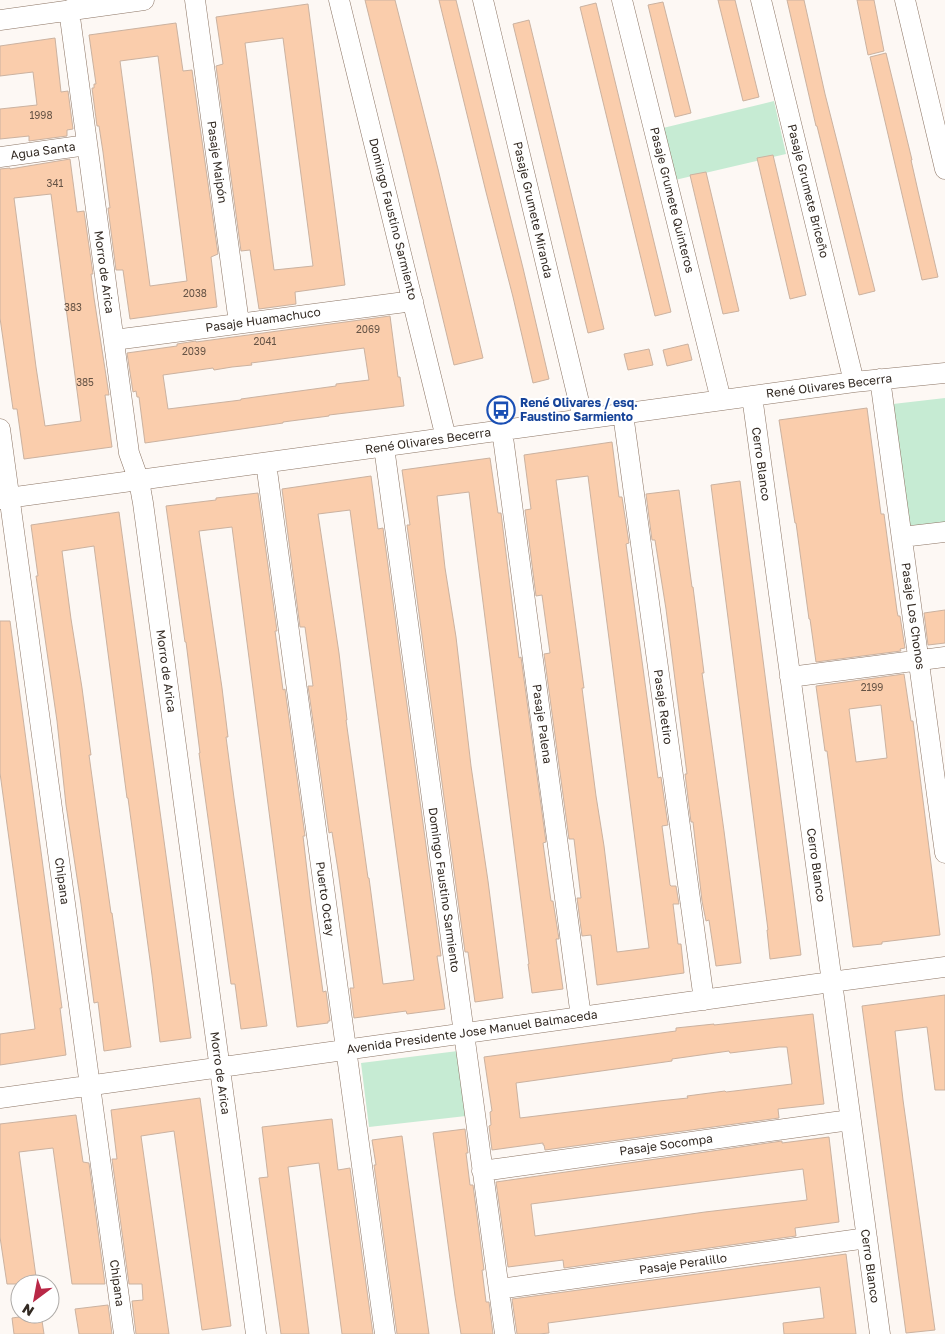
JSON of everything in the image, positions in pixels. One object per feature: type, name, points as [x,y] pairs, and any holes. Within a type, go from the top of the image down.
[{"type":"street","points":[[0,20],[144,0]]},
{"type":"street","name":"Pasaje Maipón","points":[[194,0],[239,324]]},
{"type":"street","name":"Domingo Faustino Sarmiento","points":[[339,0],[446,438]]},
{"type":"street","name":"Pasaje Grumete Miranda","points":[[483,0],[583,419]]},
{"type":"street","name":"Pasaje Grumete Quinteros","points":[[622,0],[721,400]]},
{"type":"street","name":"Pasaje Grumete Briceño","points":[[761,0],[854,382]]},
{"type":"street","points":[[905,0],[945,169]]},
{"type":"street","name":"Morro de Arica","points":[[68,10],[129,453],[139,481],[256,1334]]},
{"type":"street","name":"Agua Santa","points":[[0,157],[87,145]]},
{"type":"street","name":"Pasaje Huamachuco","points":[[114,340],[413,301]]},
{"type":"street","name":"René Olivares Becerra","points":[[5,499],[854,382],[945,373]]},
{"type":"street","name":"Pasaje Los Chonos","points":[[880,379],[945,853]]},
{"type":"street","name":"Cerro Blanco","points":[[752,396],[880,1334]]},
{"type":"street","name":"Pasaje Retiro","points":[[623,414],[704,1000]]},
{"type":"street","name":"Chipana","points":[[0,429],[5,499],[124,1334]]},
{"type":"street","name":"Pasaje Palena","points":[[502,430],[581,1017]]},
{"type":"street","name":"Domingo Faustino Sarmiento","points":[[384,447],[505,1334]]},
{"type":"street","name":"Puerto Octay","points":[[266,463],[385,1334]]},
{"type":"street","points":[[902,538],[945,532]]},
{"type":"street","points":[[790,677],[945,657]]},
{"type":"street","name":"Avenida Presidente Jose Manuel Balmaceda","points":[[0,1098],[945,967]]},
{"type":"street","name":"Pasaje Socompa","points":[[482,1171],[850,1120]]},
{"type":"street","name":"Pasaje Peralillo","points":[[499,1289],[867,1238]]},
{"type":"green space","points":[[774,101],[786,154],[675,180],[663,128]]},
{"type":"green space","points":[[945,398],[945,526],[913,530],[905,524],[893,404]]},
{"type":"green space","points":[[458,1051],[466,1116],[369,1127],[361,1063]]},
{"type":"building","points":[[365,0],[395,0],[483,358],[454,365]]},
{"type":"building","points":[[439,0],[456,0],[549,379],[533,383]]},
{"type":"building","points":[[718,0],[735,0],[759,97],[743,101]]},
{"type":"building","points":[[787,0],[804,0],[825,94],[875,291],[859,295],[816,126]]},
{"type":"building","points":[[857,0],[874,0],[884,51],[868,55]]},
{"type":"building","points":[[663,2],[691,113],[675,117],[648,5]]},
{"type":"building","points":[[596,3],[671,312],[655,316],[580,7]]},
{"type":"building","points":[[308,4],[345,285],[295,292],[296,304],[259,309],[250,250],[241,251],[216,66],[223,64],[216,17]],"holes":[[[283,38],[313,266],[274,270],[245,43]]]},
{"type":"building","points":[[529,20],[604,329],[588,333],[513,24]]},
{"type":"building","points":[[176,23],[183,71],[192,70],[218,254],[211,257],[217,307],[130,319],[123,270],[116,270],[103,152],[99,126],[97,126],[92,88],[96,84],[89,35]],"holes":[[[158,56],[187,281],[150,286],[120,61]]]},
{"type":"building","points":[[55,38],[61,92],[68,91],[73,129],[67,130],[67,136],[29,141],[29,136],[0,139],[0,109],[37,105],[33,72],[0,76],[0,46]]},
{"type":"building","points":[[886,53],[938,277],[922,280],[870,57]]},
{"type":"building","points":[[773,155],[806,295],[790,299],[757,158]]},
{"type":"building","points":[[70,159],[77,212],[84,211],[93,274],[91,274],[94,298],[109,395],[105,395],[112,447],[24,459],[17,409],[13,409],[0,318],[0,169]],"holes":[[[51,194],[81,421],[45,426],[14,198]]]},
{"type":"building","points":[[706,172],[739,311],[723,314],[690,175]]},
{"type":"building","points":[[390,316],[404,406],[329,415],[145,443],[139,397],[137,397],[136,391],[133,392],[127,353]],"holes":[[[364,348],[369,380],[241,400],[168,409],[163,375],[252,365],[251,363]]]},
{"type":"building","points":[[688,344],[692,360],[667,366],[663,350]]},
{"type":"building","points":[[649,349],[653,365],[628,370],[624,354]]},
{"type":"building","points":[[867,408],[881,514],[884,514],[897,611],[898,616],[900,616],[905,648],[900,649],[901,651],[816,662],[779,420]]},
{"type":"building","points":[[612,442],[619,497],[622,497],[629,543],[626,544],[658,778],[661,777],[668,825],[662,826],[670,885],[676,886],[679,904],[673,904],[678,944],[681,944],[684,973],[597,985],[591,935],[582,936],[577,898],[581,898],[574,839],[569,839],[544,654],[550,653],[542,595],[536,596],[525,510],[531,509],[524,455]],"holes":[[[588,476],[649,948],[617,952],[556,480]]]},
{"type":"building","points":[[490,458],[498,513],[501,513],[519,658],[521,657],[546,842],[543,843],[551,901],[553,901],[559,939],[556,939],[563,989],[532,993],[469,492],[437,496],[503,998],[475,1002],[468,952],[465,952],[407,525],[410,525],[402,470]]},
{"type":"building","points":[[371,476],[378,529],[383,528],[441,956],[437,956],[445,1009],[407,1014],[406,1011],[354,1018],[350,988],[354,988],[338,870],[332,832],[329,833],[308,686],[313,686],[305,627],[300,627],[282,489]],"holes":[[[350,510],[414,980],[383,984],[346,720],[339,653],[318,514]]]},
{"type":"building","points":[[740,481],[801,955],[770,959],[768,930],[711,485]]},
{"type":"building","points":[[679,490],[741,963],[716,966],[709,920],[706,921],[702,901],[666,609],[655,540],[652,540],[646,494]]},
{"type":"building","points":[[258,493],[283,690],[285,689],[305,836],[303,836],[311,905],[323,992],[326,991],[330,1021],[328,1023],[297,1027],[232,527],[199,531],[222,688],[234,798],[267,1026],[241,1029],[235,984],[231,984],[166,506]]},
{"type":"building","points":[[119,512],[191,1038],[160,1042],[94,546],[62,551],[131,1047],[104,1051],[98,1002],[94,1003],[66,805],[31,525]]},
{"type":"building","points":[[945,610],[945,643],[928,645],[924,613]]},
{"type":"building","points":[[0,621],[10,621],[62,1008],[60,1008],[66,1055],[0,1065],[0,1034],[35,1029],[0,773]]},
{"type":"building","points":[[904,674],[911,721],[913,721],[940,935],[853,947],[827,751],[825,751],[816,686]],"holes":[[[881,705],[887,758],[856,762],[849,709]]]},
{"type":"building","points":[[945,995],[945,1090],[935,1090],[927,1027],[895,1031],[935,1330],[906,1333],[862,1006]]},
{"type":"building","points":[[813,1014],[824,1104],[778,1109],[779,1118],[545,1150],[543,1143],[492,1150],[489,1126],[491,1125],[490,1112],[492,1111],[484,1057],[676,1031],[676,1028]],"holes":[[[787,1047],[792,1084],[520,1118],[516,1083],[729,1051],[730,1053]]]},
{"type":"building","points":[[200,1098],[231,1326],[202,1330],[174,1131],[141,1136],[169,1334],[136,1334],[132,1301],[143,1300],[142,1284],[129,1284],[112,1159],[117,1159],[111,1110]]},
{"type":"building","points":[[76,1115],[83,1162],[89,1163],[105,1284],[72,1284],[53,1148],[19,1152],[36,1274],[10,1274],[10,1284],[7,1284],[0,1237],[0,1124]]},
{"type":"building","points":[[332,1119],[338,1170],[350,1168],[373,1334],[342,1334],[319,1163],[288,1167],[309,1334],[281,1334],[259,1178],[268,1177],[262,1127]]},
{"type":"building","points":[[465,1129],[470,1185],[473,1185],[484,1270],[482,1270],[486,1302],[489,1302],[493,1334],[461,1334],[455,1296],[433,1133]]},
{"type":"building","points":[[402,1136],[429,1334],[397,1334],[372,1140]]},
{"type":"building","points":[[829,1137],[839,1222],[795,1228],[796,1236],[564,1268],[563,1260],[508,1267],[496,1182],[782,1141],[782,1143]],"holes":[[[803,1169],[807,1200],[535,1236],[531,1204]]]},
{"type":"building","points":[[846,1254],[856,1334],[784,1334],[783,1323],[824,1318],[820,1287],[548,1323],[549,1333],[517,1334],[512,1299]]},
{"type":"building","points":[[108,1305],[112,1334],[79,1334],[75,1309]]},
{"type":"building","points":[[13,1324],[42,1324],[44,1334],[14,1334]]},
{"type":"place","name":"René Olivares / esq. Faustino Sarmiento","points":[[501,410]]}]
